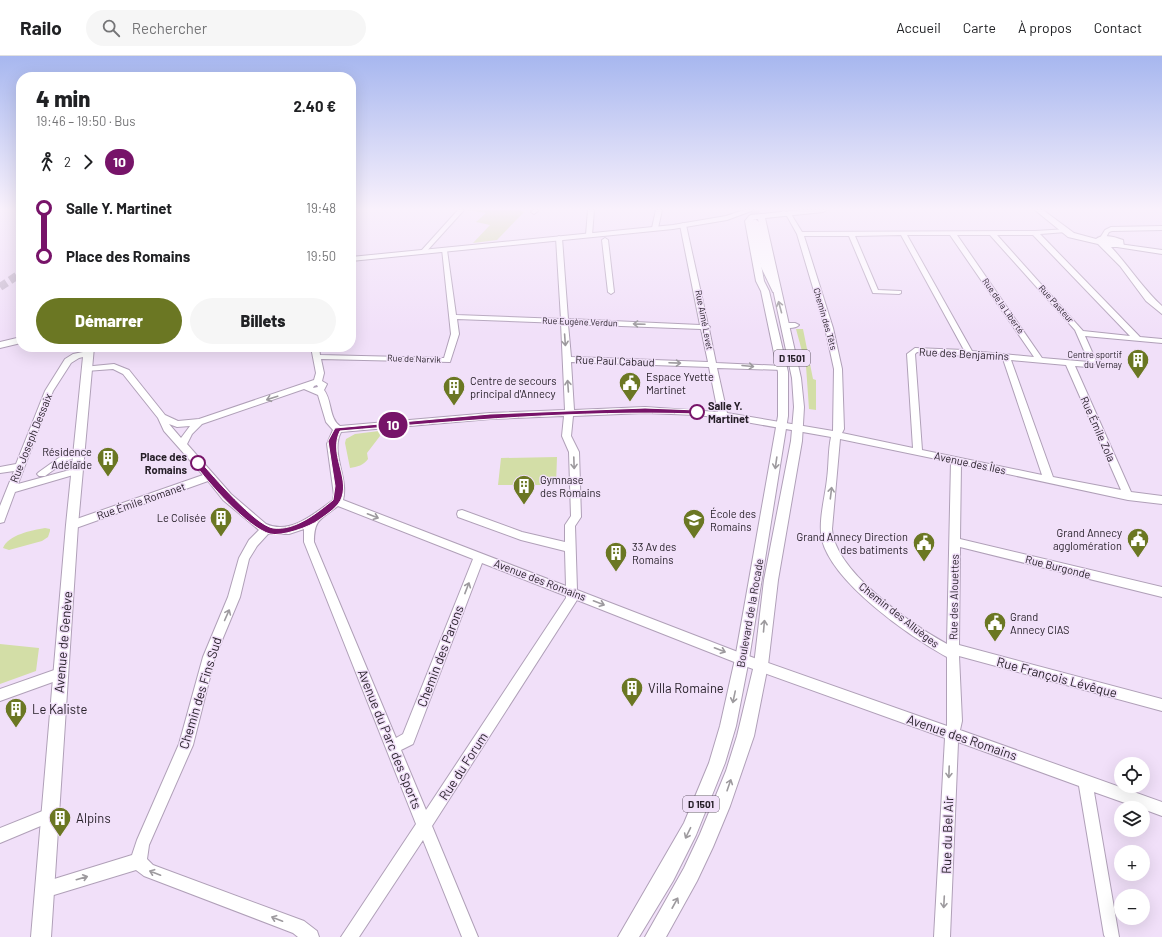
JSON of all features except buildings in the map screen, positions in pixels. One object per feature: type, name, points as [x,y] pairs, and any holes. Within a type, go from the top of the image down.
[{"type":"highway","name":"Boulevard de la Rocade","points":[[763,251],[766,267],[776,290]]},
{"type":"highway","name":"Boulevard de la Rocade","points":[[765,291],[766,267]]},
{"type":"main road","points":[[356,259],[432,251]]},
{"type":"main road","points":[[758,251],[760,281],[765,291]]},
{"type":"main road","points":[[765,251],[776,290]]},
{"type":"main road","points":[[1112,251],[1149,299],[1162,311]]},
{"type":"main road","points":[[1116,251],[1123,258],[1123,264]]},
{"type":"main road","name":"Boulevard de la Rocade","points":[[655,937],[692,872],[720,809],[749,720],[761,665],[765,614],[781,515],[794,455],[798,428],[798,391],[785,325],[776,290]]},
{"type":"main road","name":"Boulevard de la Rocade","points":[[628,937],[672,864],[700,805],[724,742],[742,659],[775,469],[784,404],[783,370],[765,291]]},
{"type":"main road","points":[[0,345],[16,341]]},
{"type":"main road","points":[[0,349],[16,344]]},
{"type":"main road","name":"Avenue de Genève","points":[[40,937],[72,525],[88,353]]},
{"type":"main road","points":[[783,370],[787,374],[790,389],[791,412],[798,428]]},
{"type":"main road","points":[[781,424],[788,443],[787,449],[794,455]]},
{"type":"street","name":"Rue de Narvik","points":[[317,357],[447,360],[455,335],[444,251]]},
{"type":"street","points":[[560,251],[567,359],[569,413],[566,419],[567,445],[574,452],[576,517],[570,525],[573,593]]},
{"type":"street","points":[[606,251],[611,292]]},
{"type":"street","name":"Rue Aimé Levet","points":[[689,251],[723,415]]},
{"type":"street","name":"Chemin des Têts","points":[[805,251],[829,328],[838,369],[836,420],[837,435]]},
{"type":"street","points":[[858,251],[875,292],[899,292]]},
{"type":"street","points":[[913,251],[969,352]]},
{"type":"street","name":"Rue de la Liberté","points":[[965,251],[1039,359]]},
{"type":"street","name":"Rue Pasteur","points":[[1008,251],[1081,332],[1093,361],[1092,364]]},
{"type":"street","points":[[1055,251],[1137,338]]},
{"type":"street","name":"Rue Eugène Verdun","points":[[453,317],[706,327]]},
{"type":"street","points":[[785,325],[795,325]]},
{"type":"street","points":[[1081,332],[1162,341]]},
{"type":"street","name":"Rue des Benjamins","points":[[918,452],[911,354],[918,349],[969,352],[1092,364]]},
{"type":"street","points":[[316,352],[320,373],[318,386],[324,397],[332,425],[338,429],[490,416],[668,410],[723,415],[781,424]]},
{"type":"street","name":"Rue Joseph Dessaix","points":[[0,519],[15,489],[18,469],[47,396],[68,361],[88,353]]},
{"type":"street","points":[[1006,356],[1049,480]]},
{"type":"street","name":"Rue Paul Cabaud","points":[[567,359],[713,365],[783,370]]},
{"type":"street","name":"Rue Émile Zola","points":[[1069,362],[1128,496]]},
{"type":"street","points":[[86,372],[119,368],[126,372],[162,418],[167,429],[182,444],[227,497],[267,529],[275,532],[289,530],[312,522],[337,502],[339,486],[332,441],[338,429]]},
{"type":"street","points":[[162,418],[177,424],[200,422],[309,385],[318,386]]},
{"type":"street","points":[[182,444],[189,432],[200,422]]},
{"type":"street","name":"Avenue des Îles","points":[[781,424],[956,459],[1128,496],[1162,500]]},
{"type":"street","name":"Chemin des Alluèges","points":[[837,435],[828,531],[828,540],[834,555],[859,584],[915,630],[953,652]]},
{"type":"street","points":[[42,474],[63,459],[79,453]]},
{"type":"street","name":"Rue des Alouettes","points":[[953,734],[955,721],[953,652],[956,459]]},
{"type":"street","points":[[0,470],[14,467],[18,469]]},
{"type":"street","points":[[15,489],[27,488],[77,473]]},
{"type":"street","name":"Rue Émile Romanet","points":[[72,525],[209,477]]},
{"type":"street","name":"Avenue des Îles","points":[[1142,498],[1162,505]]},
{"type":"street","name":"Avenue des Romains","points":[[337,502],[477,561],[573,593],[742,659],[1162,809]]},
{"type":"street","points":[[462,514],[521,536],[571,548]]},
{"type":"street","points":[[309,542],[309,530],[312,522]]},
{"type":"street","name":"Chemin des Fins Sud","points":[[139,861],[142,845],[186,745],[209,657],[234,597],[244,558],[253,543],[267,529]]},
{"type":"street","points":[[289,530],[300,535],[309,542]]},
{"type":"street","name":"Avenue du Parc des Sports","points":[[309,542],[470,937]]},
{"type":"street","name":"Rue Burgonde","points":[[955,542],[1162,592]]},
{"type":"street","name":"Chemin des Parons","points":[[393,747],[408,739],[477,561]]},
{"type":"street","name":"Rue du Forum","points":[[349,937],[425,825],[570,602],[573,593]]},
{"type":"street","name":"Rue François Lévêque","points":[[953,652],[1162,705]]},
{"type":"street","points":[[0,695],[60,674]]},
{"type":"street","name":"Rue du Bel Air","points":[[942,937],[950,746],[953,734]]},
{"type":"street","points":[[1085,781],[1112,935]]},
{"type":"street","points":[[0,836],[50,815]]},
{"type":"street","points":[[44,890],[139,861],[144,868],[149,871],[298,927],[311,937]]},
{"type":"green space","points":[[796,329],[803,329],[813,379],[816,380],[816,410],[809,409],[806,366]]},
{"type":"green space","points":[[379,431],[380,436],[367,453],[368,459],[360,465],[350,468],[345,443],[346,439],[355,434]]},
{"type":"green space","points":[[557,457],[556,485],[498,485],[501,458]]},
{"type":"green space","points":[[45,528],[50,529],[50,531],[48,537],[42,541],[9,550],[3,548],[6,543],[15,536]]},
{"type":"green space","points":[[0,644],[39,648],[36,671],[0,684]]},
{"type":"tunnel","points":[[0,287],[16,276]]},
{"type":"bus line","name":"10","points":[[198,463],[227,497],[262,527],[275,532],[289,530],[312,522],[337,502],[340,491],[332,438],[338,429],[354,429],[490,416],[645,410],[697,412]]},
{"type":"place","name":"Centre sportif du Vernay","points":[[1138,380]]},
{"type":"place","name":"Espace Yvette Martinet","points":[[630,402]]},
{"type":"place","name":"Centre de secours principal d'Annecy","points":[[454,406]]},
{"type":"place","name":"Salle Y. Martinet","points":[[697,412]]},
{"type":"place","name":"Place des Romains","points":[[198,463]]},
{"type":"place","name":"Résidence Adélaïde","points":[[108,478]]},
{"type":"place","name":"Gymnase des Romains","points":[[524,506]]},
{"type":"place","name":"Le Colisée","points":[[221,538]]},
{"type":"place","name":"École des Romains","points":[[694,540]]},
{"type":"place","name":"Grand Annecy agglomération","points":[[1138,558]]},
{"type":"place","name":"Grand Annecy Direction des batiments","points":[[924,562]]},
{"type":"place","name":"33 Av des Romains","points":[[616,572]]},
{"type":"place","name":"Grand Annecy CIAS","points":[[995,642]]},
{"type":"place","name":"Villa Romaine","points":[[632,708]]},
{"type":"place","name":"Le Kaliste","points":[[16,728]]},
{"type":"place","name":"Alpins","points":[[60,838]]}]
